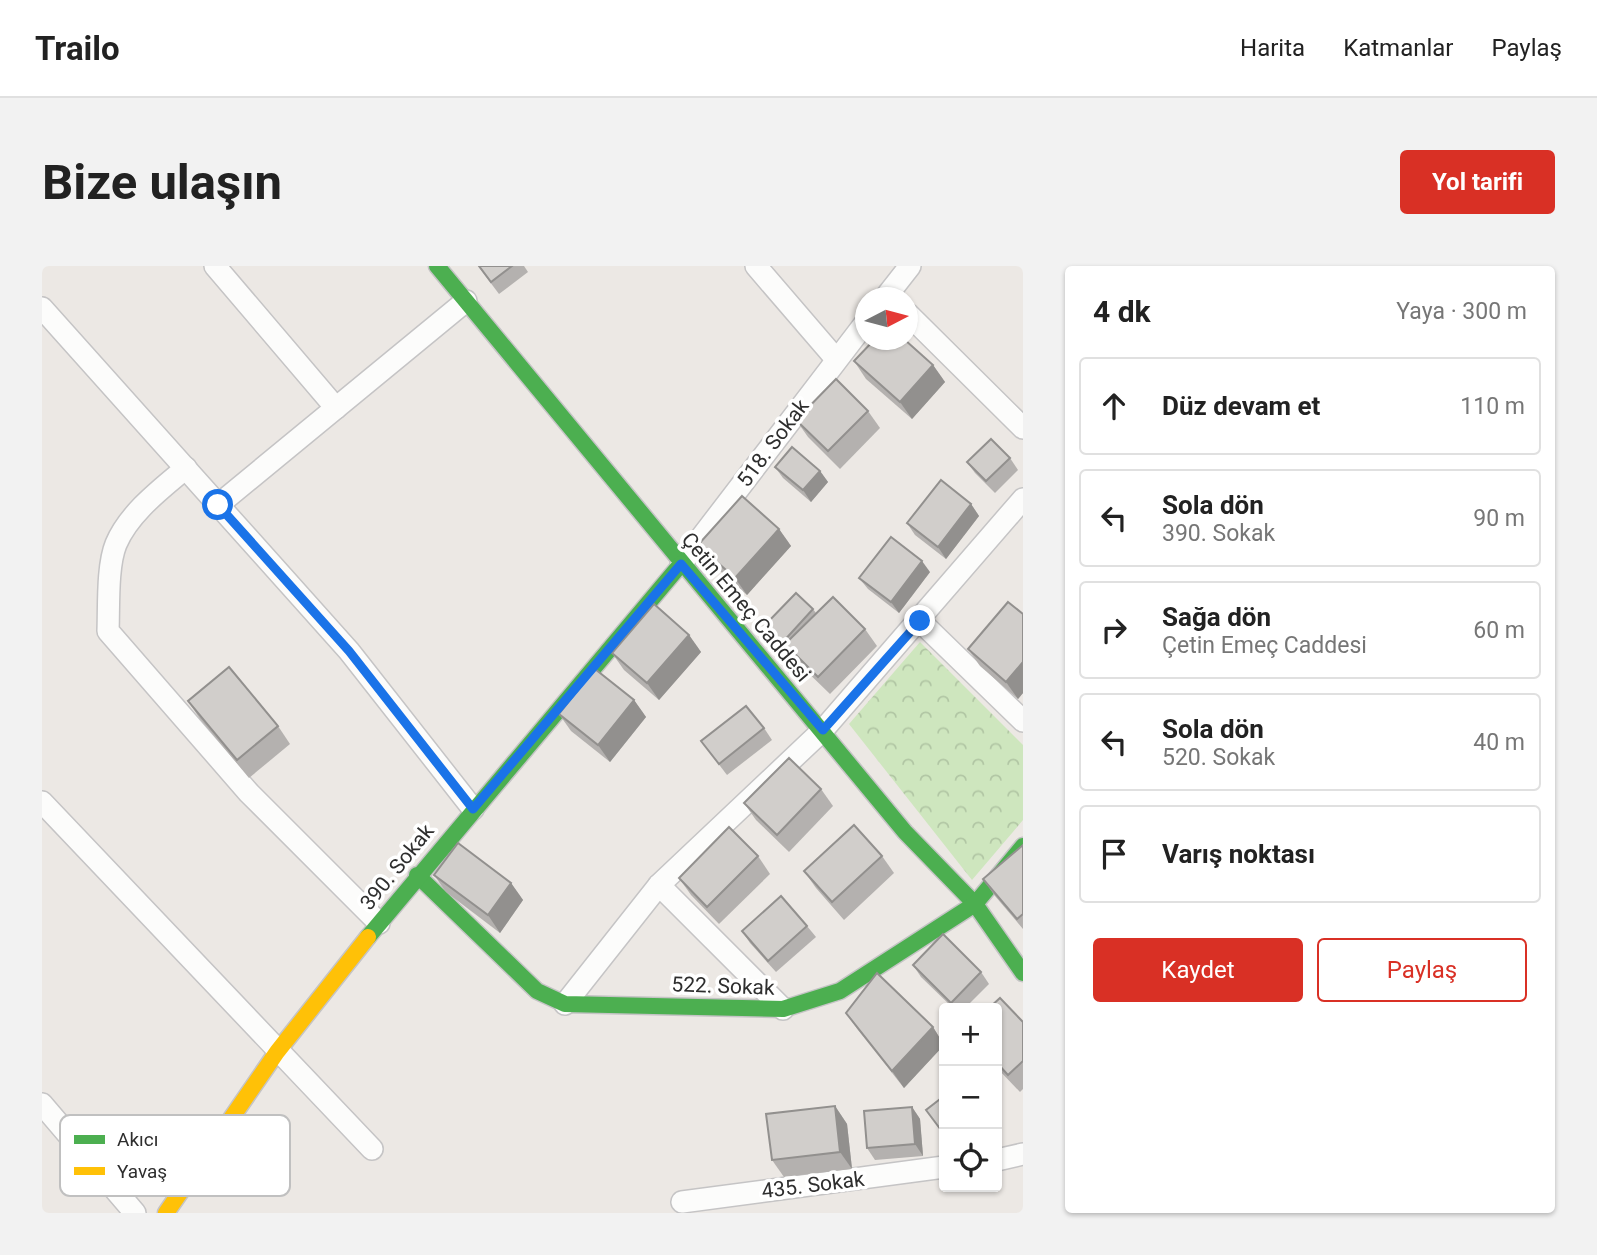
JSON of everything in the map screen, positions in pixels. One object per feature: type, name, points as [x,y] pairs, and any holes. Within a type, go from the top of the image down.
[{"type":"street","points":[[215,266],[336,408]]},
{"type":"street","name":"Çetin Emeç Caddesi","points":[[437,266],[905,832],[975,904],[1023,974]]},
{"type":"street","points":[[756,266],[836,359]]},
{"type":"street","points":[[895,287],[910,266]]},
{"type":"street","points":[[218,505],[466,301]]},
{"type":"street","points":[[42,308],[349,651],[473,809]]},
{"type":"street","points":[[918,324],[1023,428]]},
{"type":"street","name":"518. Sokak","points":[[681,564],[855,336]]},
{"type":"street","points":[[186,468],[145,503],[116,544],[110,586],[108,631],[249,793],[379,923]]},
{"type":"street","points":[[565,1004],[659,885],[823,730],[1023,499]]},
{"type":"street","name":"390. Sokak","points":[[234,1115],[277,1052],[417,875],[681,564]]},
{"type":"street","points":[[920,621],[1023,721]]},
{"type":"street","points":[[42,802],[372,1149]]},
{"type":"street","name":"522. Sokak","points":[[417,875],[537,991],[565,1004],[783,1009],[840,991],[975,904],[1023,846]]},
{"type":"street","points":[[659,885],[783,1009]]},
{"type":"street","points":[[42,1104],[60,1125]]},
{"type":"street","points":[[1002,1159],[1023,1154]]},
{"type":"street","name":"435. Sokak","points":[[682,1202],[939,1168]]},
{"type":"street","points":[[120,1196],[135,1213]]},
{"type":"street","name":"390. Sokak","points":[[166,1213],[178,1196]]},
{"type":"green space","points":[[920,642],[1023,745],[1023,820],[972,880],[849,724]]},
{"type":"building","points":[[479,266],[512,266],[491,282]]},
{"type":"building","points":[[864,350],[916,350],[933,365],[900,402],[854,361]]},
{"type":"building","points":[[836,379],[868,411],[828,451],[796,420]]},
{"type":"building","points":[[991,439],[1010,458],[986,481],[967,462]]},
{"type":"building","points":[[792,447],[820,471],[803,490],[775,467]]},
{"type":"building","points":[[941,480],[971,504],[938,547],[907,523]]},
{"type":"building","points":[[742,496],[779,529],[735,578],[698,545]]},
{"type":"building","points":[[891,537],[922,561],[891,602],[859,578]]},
{"type":"building","points":[[796,593],[813,609],[782,643],[764,626]]},
{"type":"building","points":[[833,597],[865,629],[818,677],[785,644]]},
{"type":"building","points":[[1008,602],[1023,614],[1023,662],[1006,682],[968,649]]},
{"type":"building","points":[[654,604],[689,635],[647,683],[612,653]]},
{"type":"building","points":[[229,667],[278,726],[237,760],[188,701]]},
{"type":"building","points":[[595,669],[634,700],[598,745],[559,714]]},
{"type":"building","points":[[746,706],[764,728],[719,764],[701,741]]},
{"type":"building","points":[[789,758],[821,789],[777,835],[744,803]]},
{"type":"building","points":[[854,825],[882,856],[832,902],[804,871]]},
{"type":"building","points":[[729,827],[758,856],[707,907],[679,878]]},
{"type":"building","points":[[458,843],[511,883],[488,915],[434,875]]},
{"type":"building","points":[[1023,845],[1023,914],[1017,919],[983,879]]},
{"type":"building","points":[[781,896],[807,926],[768,961],[742,931]]},
{"type":"building","points":[[943,934],[981,972],[951,1003],[913,965]]},
{"type":"building","points":[[877,973],[933,1027],[892,1071],[846,1013]]},
{"type":"building","points":[[1000,998],[1023,1022],[1023,1061],[1008,1075],[1002,1068],[1002,1003],[994,1003]]},
{"type":"building","points":[[939,1100],[939,1127],[926,1110]]},
{"type":"building","points":[[835,1106],[840,1152],[772,1160],[766,1114]]},
{"type":"building","points":[[912,1107],[915,1144],[867,1148],[864,1111]]},
{"type":"traffic: fast","points":[[437,266],[905,832],[975,904],[1023,973]]},
{"type":"traffic: fast","points":[[368,937],[681,564]]},
{"type":"traffic: fast","points":[[417,875],[537,991],[565,1004],[783,1009],[840,991],[975,904],[1023,846]]},
{"type":"traffic: slow","points":[[234,1115],[277,1052],[368,937]]},
{"type":"traffic: slow","points":[[166,1213],[178,1196]]},
{"type":"route","points":[[218,505],[349,651],[473,809],[681,564],[823,730],[920,621]]}]
